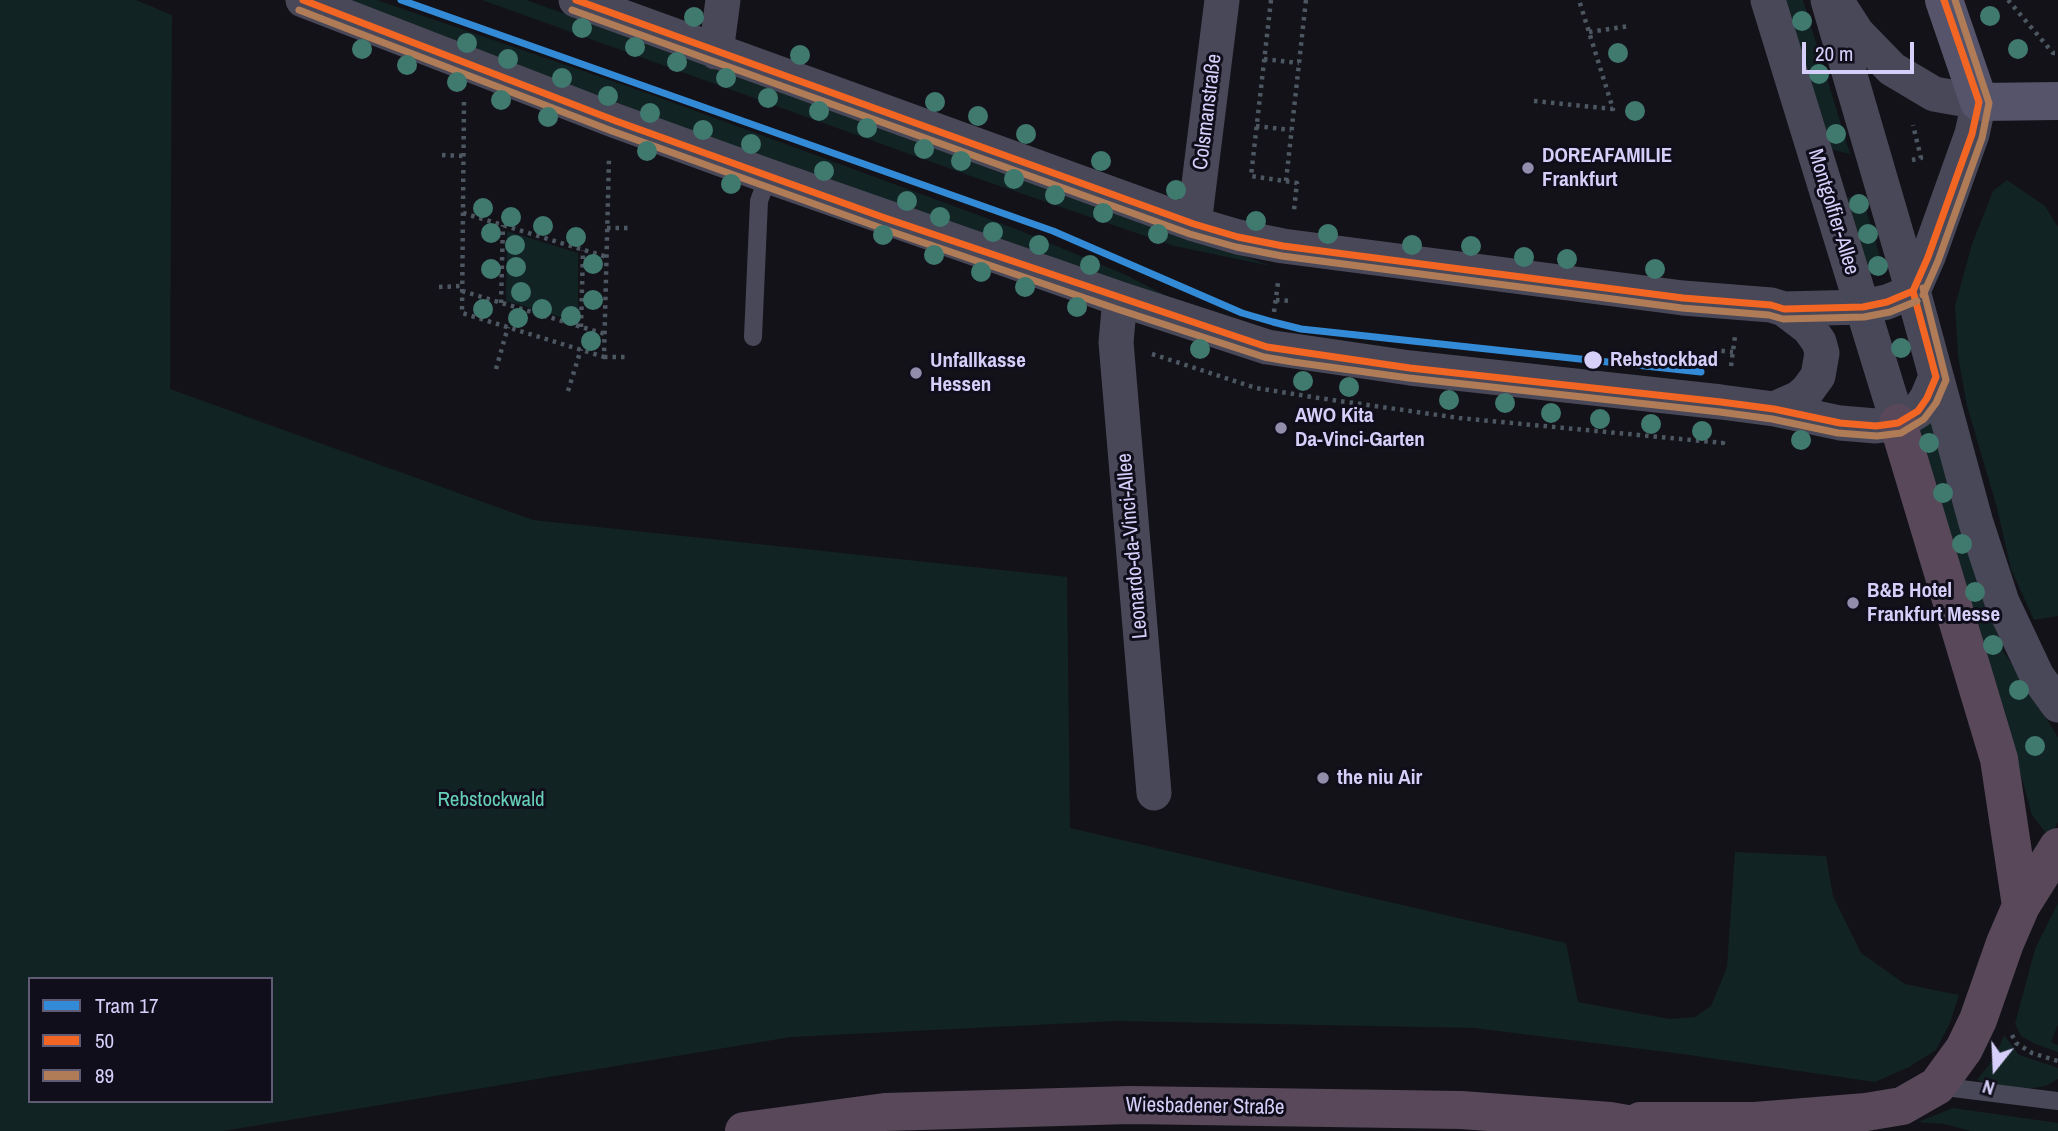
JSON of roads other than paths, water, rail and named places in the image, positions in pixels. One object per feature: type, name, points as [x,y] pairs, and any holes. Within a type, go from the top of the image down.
[{"type":"highway","points":[[1898,424],[1999,759],[2021,906]]},
{"type":"highway","points":[[1610,1121],[1755,1121],[1822,1117],[1902,1106],[1937,1086],[1964,1049],[1978,1020],[2021,906],[2058,847]]},
{"type":"highway","name":"Wiesbadener Straße","points":[[744,1131],[885,1112],[1130,1105],[1461,1110],[1610,1121],[1667,1131]]},
{"type":"main road","points":[[1944,0],[1979,102],[2058,101]]},
{"type":"street","points":[[303,0],[768,176],[1120,299],[1267,346],[1410,368],[1774,409],[1840,423],[1876,426],[1898,424],[1918,411],[1936,377]]},
{"type":"street","points":[[576,0],[1194,224],[1238,237],[1283,246],[1683,298],[1771,305],[1784,309],[1863,307],[1887,302],[1913,291],[1972,134],[1979,102],[1934,94],[1892,68],[1857,33],[1836,0]]},
{"type":"street","points":[[716,52],[723,0]]},
{"type":"street","name":"Colsmanstraße","points":[[1194,224],[1222,0]]},
{"type":"street","name":"Montgolfier-Allee","points":[[1768,0],[1898,424]]},
{"type":"street","points":[[1828,0],[1913,291],[1976,523],[2002,602],[2037,676],[2058,705]]},
{"type":"street","name":"Leonardo-da-Vinci-Allee","points":[[1120,299],[1116,342],[1154,793]]},
{"type":"street","points":[[1774,409],[1799,398],[1807,391],[1818,376],[1822,353],[1819,342],[1809,328],[1784,309]]},
{"type":"lane","points":[[753,337],[760,201],[768,176]]},
{"type":"lane","points":[[1937,1086],[2058,1101]]},
{"type":"tram line","name":"17","points":[[401,0],[1053,231],[1242,313],[1273,322],[1301,329],[1701,372]]},
{"type":"place","name":"DOREAFAMILIE Frankfurt","points":[[1528,168]]},
{"type":"place","name":"Rebstockbad","points":[[1593,360]]},
{"type":"place","name":"Unfallkasse Hessen","points":[[916,373]]},
{"type":"place","name":"AWO Kita Da-Vinci-Garten","points":[[1281,428]]},
{"type":"place","name":"B&B Hotel Frankfurt Messe","points":[[1853,603]]},
{"type":"place","name":"the niu Air","points":[[1323,778]]},
{"type":"park label","name":"Rebstockwald","points":[[491,800]]}]
